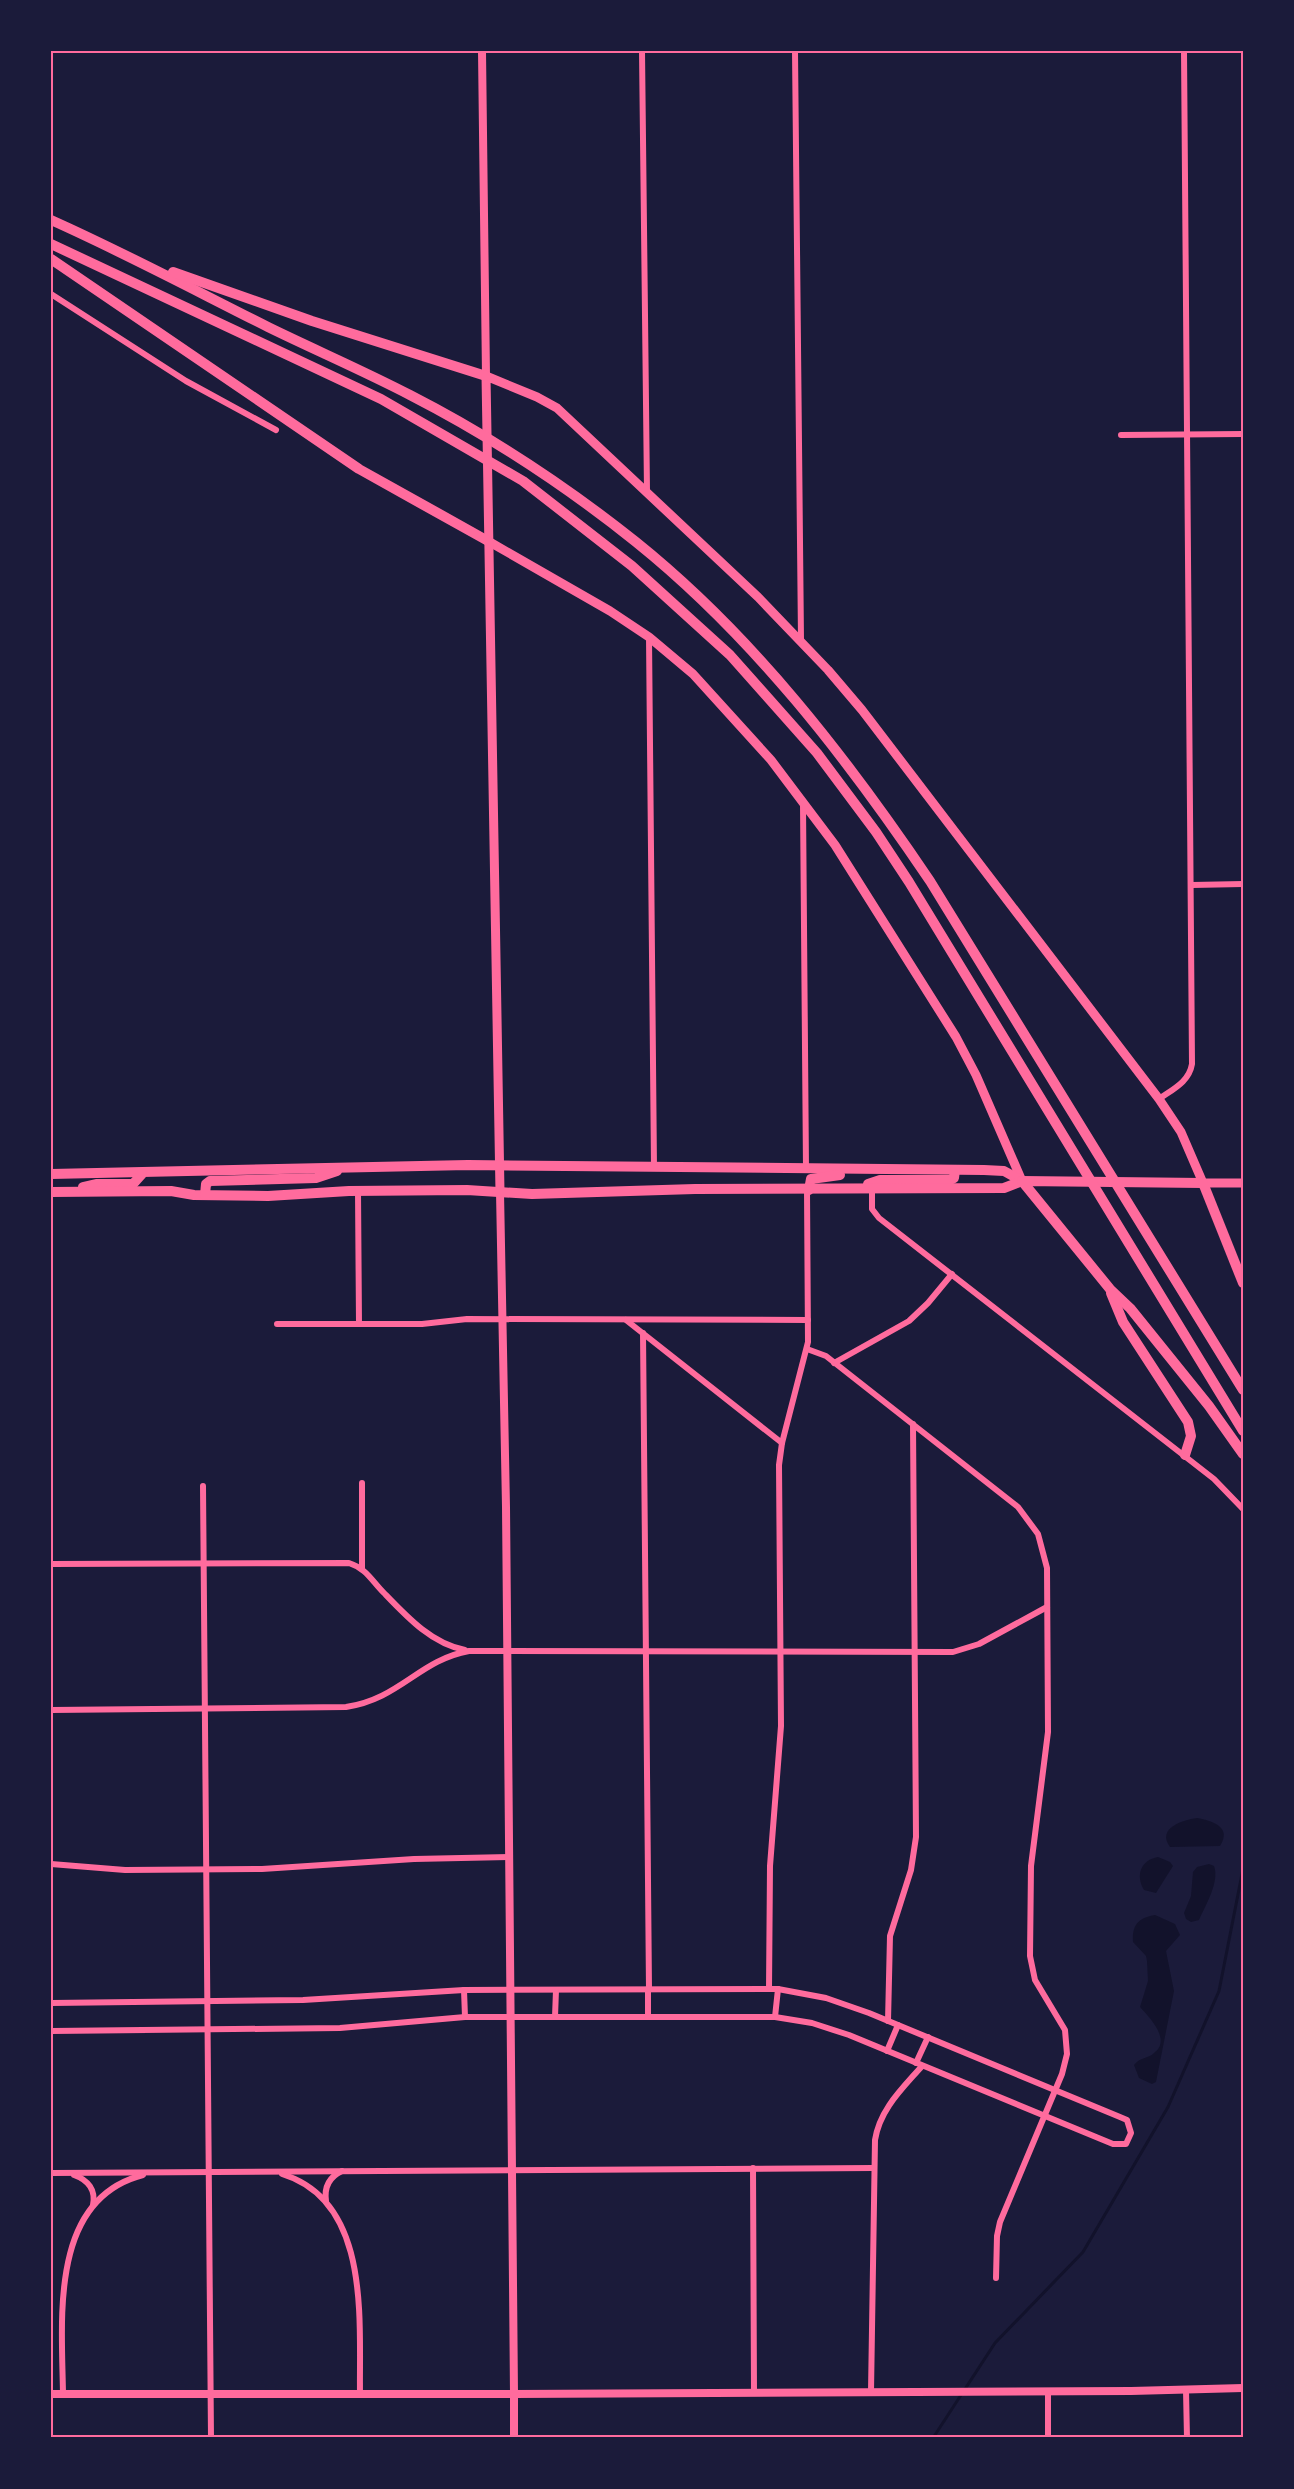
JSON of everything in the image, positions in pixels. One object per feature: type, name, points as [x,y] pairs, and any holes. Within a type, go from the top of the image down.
[{"type":"highway","points":[[51,220],[133,257],[269,327],[411,395],[493,441],[637,543],[752,651],[849,765],[930,881],[1243,1390]]},
{"type":"highway","points":[[51,244],[381,399],[494,462],[523,481],[632,566],[730,655],[817,753],[876,832],[909,882],[1243,1431]]},
{"type":"highway","points":[[133,257],[312,321],[486,376]]},
{"type":"highway","points":[[51,259],[359,469],[488,541]]},
{"type":"highway","points":[[205,1195],[206,1184],[210,1181],[316,1178],[349,1167]]},
{"type":"highway","points":[[51,1174],[142,1174],[152,1171],[349,1167],[1004,1171],[1022,1181],[1110,1289],[1130,1308],[1209,1406],[1243,1454]]},
{"type":"highway","points":[[808,1190],[810,1181],[814,1178],[872,1169]]},
{"type":"highway","points":[[844,1190],[880,1180],[950,1180],[954,1178],[955,1170]]},
{"type":"highway","points":[[57,1192],[96,1184],[133,1184],[142,1174]]},
{"type":"highway","points":[[57,1192],[171,1191],[205,1195],[268,1196],[288,1193],[467,1190],[550,1194],[695,1189],[1004,1188],[1022,1181],[1203,1183],[1243,1283]]},
{"type":"highway","points":[[1110,1289],[1122,1322],[1188,1422],[1191,1436],[1185,1455]]},
{"type":"main road","points":[[1243,1183],[1203,1183],[1181,1132],[1159,1099],[862,710],[801,640],[647,491],[557,408],[537,397],[486,376],[507,1651],[514,2394],[1048,2392],[1243,2388]]},
{"type":"main road","points":[[488,541],[610,611],[649,637],[693,674],[749,735],[803,800],[869,896],[956,1037],[976,1075],[1022,1181]]},
{"type":"street","points":[[482,51],[486,376]]},
{"type":"street","points":[[642,51],[647,491]]},
{"type":"street","points":[[795,51],[801,640]]},
{"type":"street","points":[[1159,1099],[1184,1082],[1191,1071],[1192,1064],[1184,51]]},
{"type":"street","points":[[51,294],[186,381],[276,430]]},
{"type":"street","points":[[1121,435],[1243,434]]},
{"type":"street","points":[[649,637],[654,1169]]},
{"type":"street","points":[[803,800],[806,1169]]},
{"type":"street","points":[[1191,885],[1243,884]]},
{"type":"street","points":[[872,1188],[873,1212],[1185,1455],[1214,1479],[1243,1509]]},
{"type":"street","points":[[769,1989],[769,1886],[780,1749],[779,1465],[782,1443],[807,1349],[808,1190]]},
{"type":"street","points":[[358,1191],[359,1324]]},
{"type":"street","points":[[834,1363],[909,1320],[928,1303],[952,1274]]},
{"type":"street","points":[[277,1324],[422,1324],[460,1319],[808,1320]]},
{"type":"street","points":[[626,1320],[782,1443]]},
{"type":"street","points":[[643,1333],[648,2016]]},
{"type":"street","points":[[807,1349],[825,1355],[1018,1507],[1029,1518],[1038,1534],[1046,1557],[1047,1741],[1032,1860],[1030,1956],[1035,1980],[1062,2021],[1067,2036],[1066,2063],[998,2229],[996,2278]]},
{"type":"street","points":[[888,2021],[890,1936],[911,1870],[916,1837],[913,1424]]},
{"type":"street","points":[[362,1483],[362,1568]]},
{"type":"street","points":[[204,1486],[211,2438]]},
{"type":"street","points":[[51,1564],[336,1562],[362,1568],[384,1593],[429,1636],[450,1647],[469,1651],[947,1652],[974,1647],[1047,1606]]},
{"type":"street","points":[[51,1710],[356,1706],[393,1691],[438,1660],[469,1651]]},
{"type":"street","points":[[51,1864],[125,1870],[295,1869],[414,1859],[509,1857]]},
{"type":"street","points":[[775,2017],[777,1989]]},
{"type":"street","points":[[51,2003],[328,2000],[464,1990],[777,1989],[837,2001],[1127,2120],[1130,2126],[1130,2139],[1126,2144],[1113,2144],[821,2025],[775,2017],[510,2017],[465,2018],[340,2028],[51,2031]]},
{"type":"street","points":[[464,1990],[465,2018]]},
{"type":"street","points":[[555,1990],[555,2017]]},
{"type":"street","points":[[887,2051],[898,2025]]},
{"type":"street","points":[[871,2392],[873,2168],[876,2134],[893,2098],[919,2065],[928,2037]]},
{"type":"street","points":[[753,2168],[754,2392]]},
{"type":"street","points":[[51,2173],[873,2168]]},
{"type":"street","points":[[346,2170],[333,2177],[326,2187],[326,2203],[346,2239],[358,2279],[360,2394]]},
{"type":"street","points":[[273,2171],[307,2184],[328,2207]]},
{"type":"street","points":[[63,2394],[62,2299],[65,2273],[73,2244],[90,2211],[100,2198],[117,2185],[152,2172]]},
{"type":"street","points":[[68,2173],[84,2179],[90,2185],[94,2197],[90,2211]]},
{"type":"street","points":[[1186,2390],[1187,2438]]},
{"type":"street","points":[[1048,2392],[1048,2438]]},
{"type":"street","points":[[51,2394],[514,2394],[514,2438]]},
{"type":"shaded area","points":[[1197,1818],[1219,1826],[1224,1834],[1220,1846],[1170,1847],[1166,1835],[1169,1830],[1179,1823]]},
{"type":"shaded area","points":[[1158,1857],[1170,1862],[1173,1866],[1156,1893],[1144,1890],[1140,1874],[1147,1861]]},
{"type":"shaded area","points":[[1209,1864],[1214,1866],[1213,1886],[1199,1920],[1191,1922],[1186,1919],[1184,1913],[1191,1896],[1193,1872],[1197,1867]]},
{"type":"shaded area","points":[[1155,1915],[1175,1924],[1180,1935],[1166,1951],[1174,1991],[1156,2082],[1152,2084],[1139,2078],[1134,2065],[1154,2053],[1161,2042],[1157,2029],[1140,2007],[1148,1981],[1147,1961],[1146,1956],[1133,1942],[1133,1936],[1140,1920]]},
{"type":"waterway","points":[[965,2389],[995,2343],[1083,2252],[1168,2107],[1219,1991],[1243,1869]]},
{"type":"waterway","points":[[933,2438],[961,2395]]}]
